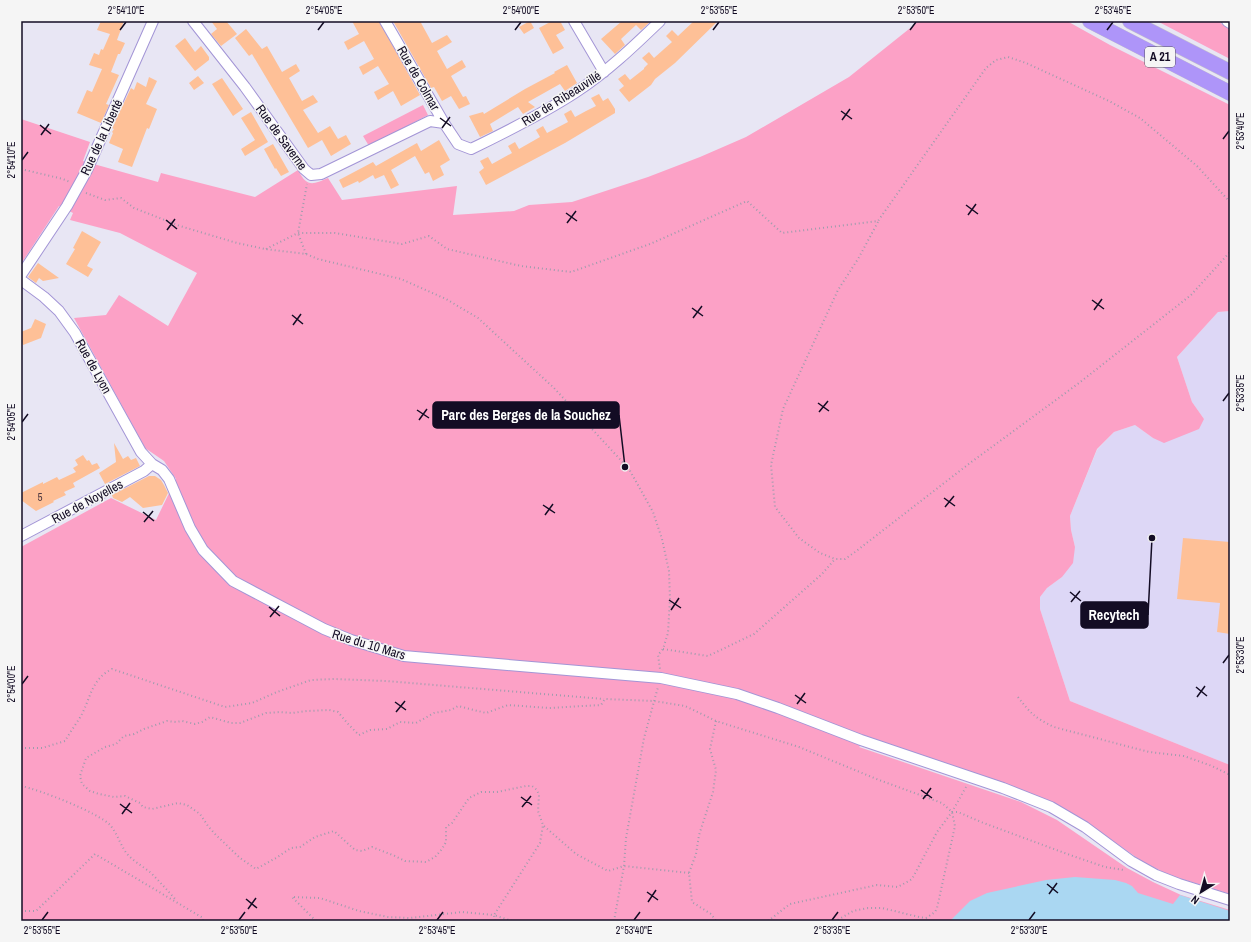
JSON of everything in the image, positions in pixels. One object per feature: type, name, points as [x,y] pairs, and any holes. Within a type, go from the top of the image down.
[{"type":"highway","name":"A 21","points":[[1090,21],[1230,93]]},
{"type":"highway","name":"A 21","points":[[1130,21],[1230,72]]},
{"type":"street","name":"Rue de la Liberté","points":[[21,274],[67,206],[87,170],[153,21]]},
{"type":"street","name":"Rue de Saverne","points":[[193,21],[245,87],[304,169],[311,175],[321,174],[430,121],[444,123]]},
{"type":"street","name":"Rue de Colmar","points":[[386,21],[444,123],[458,144],[471,149]]},
{"type":"street","points":[[574,21],[604,72]]},
{"type":"street","name":"Rue de Ribeauvillé","points":[[471,149],[576,92],[604,72],[660,21]]},
{"type":"street","name":"Rue de Lyon","points":[[21,280],[54,306],[76,333],[142,452],[152,464]]},
{"type":"street","name":"Rue de Noyelles","points":[[21,536],[144,471],[152,464]]},
{"type":"street","name":"Rue du 10 Mars","points":[[152,464],[162,470],[169,479],[176,491],[190,528],[203,550],[233,581],[324,629],[404,656],[661,678],[736,694],[778,708],[861,740],[971,777],[1051,807],[1085,827],[1131,861],[1143,868],[1179,884],[1230,900]]},
{"type":"path","points":[[1230,202],[1197,166],[1140,118],[1109,101],[1026,63],[1008,56],[996,60],[986,68],[878,221],[858,259],[838,290],[782,409],[771,465],[774,507],[798,538],[820,553],[835,559],[845,559],[970,463],[1098,369],[1192,296],[1230,252]]},
{"type":"path","points":[[21,169],[63,179],[73,184],[75,179],[86,185],[83,191],[105,200],[121,198],[134,208],[180,226],[238,243],[265,249],[306,254],[318,260],[401,279],[446,299],[478,318],[554,388],[629,469],[653,512],[662,540],[669,572],[670,599],[668,633],[663,649],[658,656],[661,678],[644,738],[626,838],[624,866],[614,921]]},
{"type":"path","points":[[306,254],[298,233],[305,187],[311,175]]},
{"type":"path","points":[[265,249],[298,233],[335,233],[402,244],[429,236],[447,249],[521,266],[572,272],[650,244],[747,201],[782,233],[878,221]]},
{"type":"path","points":[[663,649],[708,656],[754,634],[822,574],[835,559]]},
{"type":"path","points":[[21,748],[42,748],[65,741],[82,714],[90,691],[103,674],[112,669],[225,707],[252,703],[311,680],[334,679],[386,681],[605,699],[654,701],[685,706],[716,721],[799,747],[879,780],[927,797],[942,803],[952,812],[955,826],[935,912],[926,918],[882,908],[868,908],[853,911],[836,921]]},
{"type":"path","points":[[1018,697],[1030,713],[1054,727],[1149,752],[1184,756],[1212,766],[1230,775]]},
{"type":"path","points":[[495,921],[494,915],[540,844],[543,825],[538,811],[539,795],[532,786],[497,792],[481,792],[468,798],[452,823],[446,827],[446,842],[442,849],[435,857],[426,862],[405,861],[372,848],[362,851],[355,850],[334,831],[315,837],[300,847],[291,848],[256,869],[240,858],[216,835],[200,814],[187,805],[178,803],[152,809],[143,807],[140,803],[125,796],[114,797],[90,791],[82,784],[80,776],[86,758],[105,747],[116,744],[124,736],[134,734],[167,721],[182,721],[195,724],[210,717],[240,724],[266,712],[292,713],[306,710],[329,710],[338,712],[359,735],[370,730],[387,729],[400,722],[416,723],[434,713],[451,710],[458,706],[486,713],[508,705],[549,708],[601,705],[605,699]]},
{"type":"path","points":[[716,721],[710,749],[716,770],[713,792],[699,835],[696,854],[689,873],[692,902],[711,914],[716,921]]},
{"type":"path","points":[[768,921],[790,904],[877,885],[898,887],[912,879],[937,832],[952,812],[971,777]]},
{"type":"path","points":[[21,786],[42,792],[105,820],[111,826],[128,854],[150,873],[178,902]]},
{"type":"path","points":[[952,812],[958,812],[981,822],[1105,867],[1132,872],[1143,868]]},
{"type":"path","points":[[543,825],[576,854],[608,871],[624,866],[689,873]]},
{"type":"path","points":[[21,911],[36,911],[95,854],[178,902],[203,918],[203,921]]},
{"type":"path","points":[[316,921],[292,897],[320,898],[359,911],[388,917],[410,918],[462,912],[494,915],[512,921]]},
{"type":"shaded area","points":[[919,21],[1067,21],[1110,45],[1230,105],[1230,311],[1218,312],[1177,357],[1192,402],[1204,419],[1199,429],[1164,443],[1153,438],[1135,425],[1114,432],[1097,449],[1070,516],[1071,530],[1075,547],[1073,563],[1062,577],[1047,588],[1040,597],[1040,609],[1070,701],[1230,765],[1230,894],[1169,875],[1143,862],[1103,834],[1062,809],[868,738],[859,747],[1021,802],[1057,820],[1127,868],[1153,882],[1181,895],[1230,910],[1230,921],[21,921],[21,547],[111,498],[156,520],[176,479],[164,461],[145,448],[74,318],[106,315],[119,295],[168,326],[197,273],[120,233],[70,220],[73,213],[59,206],[21,264],[21,119],[90,142],[83,161],[158,182],[161,173],[255,197],[298,170],[301,176],[310,183],[328,178],[342,200],[457,186],[453,215],[514,211],[529,205],[572,202],[648,177],[746,137],[849,77]]},
{"type":"shaded area","points":[[1157,21],[1218,21],[1230,30],[1230,59]]},
{"type":"shaded area","points":[[423,105],[428,115],[369,146],[363,136]]},
{"type":"shaded area","points":[[1230,311],[1230,765],[1070,701],[1040,609],[1040,597],[1047,588],[1062,577],[1075,547],[1071,530],[1070,516],[1097,450],[1114,432],[1135,425],[1153,438],[1204,419],[1192,402],[1177,357],[1218,312]]},
{"type":"water","points":[[1075,877],[1115,880],[1126,883],[1132,886],[1138,893],[1173,904],[1180,895],[1230,911],[1230,921],[950,921],[970,901],[987,893],[1046,880]]},
{"type":"building","points":[[101,21],[124,21],[117,40],[125,43],[120,54],[118,54],[111,72],[119,75],[106,104],[109,105],[101,123],[77,113],[87,90],[92,92],[102,69],[89,65],[94,53],[99,55],[101,49],[103,50],[110,34],[97,30]]},
{"type":"building","points":[[211,21],[226,21],[237,34],[221,46],[211,34],[217,29]]},
{"type":"building","points":[[352,21],[379,21],[420,95],[401,106],[393,91],[378,100],[374,92],[389,84],[378,66],[363,75],[359,67],[374,59],[364,41],[348,50],[344,42],[359,34]]},
{"type":"building","points":[[393,21],[420,21],[432,43],[447,35],[452,42],[437,51],[447,69],[462,60],[466,67],[451,76],[463,97],[466,96],[470,104],[459,109],[451,96],[442,101],[434,87],[431,88]]},
{"type":"building","points":[[530,21],[534,28],[524,34],[519,27]]},
{"type":"building","points":[[552,21],[560,21],[565,30],[556,35],[564,48],[553,54],[539,28]]},
{"type":"building","points":[[622,21],[651,21],[641,30],[636,25],[621,39],[625,45],[615,54],[601,39]]},
{"type":"building","points":[[694,21],[718,21],[675,63],[655,79],[651,85],[629,102],[619,90],[624,86],[618,79],[625,74],[630,80],[648,64],[642,58],[649,52],[654,58],[672,42],[666,36],[672,30],[678,36]]},
{"type":"building","points":[[246,29],[262,49],[267,46],[282,72],[296,64],[300,71],[289,78],[302,101],[313,95],[318,102],[303,110],[318,133],[330,126],[338,139],[346,135],[351,144],[331,156],[322,140],[308,148],[252,54],[249,56],[235,38]]},
{"type":"building","points":[[185,38],[195,52],[201,46],[209,57],[209,60],[195,71],[175,46]]},
{"type":"building","points":[[567,65],[577,83],[565,91],[560,84],[528,102],[535,107],[523,114],[518,107],[490,124],[493,131],[480,137],[469,116],[483,112],[484,114]]},
{"type":"building","points":[[198,76],[204,83],[194,90],[189,83]]},
{"type":"building","points":[[149,77],[157,81],[146,104],[157,109],[149,129],[147,128],[132,167],[118,162],[123,149],[109,143],[114,129],[112,128],[131,88],[134,90],[137,82],[146,87]]},
{"type":"building","points":[[222,78],[243,109],[233,116],[212,84]]},
{"type":"building","points":[[599,94],[603,101],[608,98],[615,109],[615,113],[565,143],[486,185],[479,172],[484,168],[480,161],[488,157],[492,164],[512,153],[508,146],[515,142],[519,149],[540,137],[536,130],[543,126],[547,133],[568,122],[564,114],[571,110],[575,117],[596,106],[591,98]]},
{"type":"building","points":[[251,112],[268,142],[245,156],[241,149],[255,140],[241,118]]},
{"type":"building","points":[[439,140],[450,160],[440,166],[444,175],[433,181],[429,172],[425,174],[415,156],[391,170],[399,185],[391,189],[384,175],[375,179],[373,175],[359,183],[358,181],[343,188],[339,180],[373,162],[376,166],[417,143],[421,151]]},
{"type":"building","points":[[273,144],[289,172],[281,176],[276,168],[275,169],[264,149]]},
{"type":"building","points":[[82,231],[101,242],[87,266],[93,269],[88,277],[66,264],[75,249],[73,248]]},
{"type":"building","points":[[38,263],[59,278],[43,281],[39,278],[36,283],[28,277]]},
{"type":"building","points":[[35,319],[46,324],[41,338],[23,345],[21,332],[31,328]]},
{"type":"building","points":[[114,443],[123,459],[128,456],[131,460],[136,458],[140,466],[105,484],[99,473],[116,462]]},
{"type":"building","points":[[83,455],[92,465],[97,463],[100,468],[73,483],[75,487],[64,492],[66,495],[36,511],[21,500],[21,493],[43,482],[43,484],[57,477],[59,480],[76,472],[73,468],[78,465],[75,460]]},
{"type":"building","points":[[149,476],[155,476],[161,480],[168,493],[162,505],[143,508],[130,497],[122,502],[113,498],[112,495]]},
{"type":"building","points":[[1183,538],[1230,542],[1230,634],[1217,632],[1220,603],[1177,599]]},
{"type":"place","name":"Parc des Berges de la Souchez","points":[[625,467]]},
{"type":"place","name":"Recytech","points":[[1152,538]]}]
